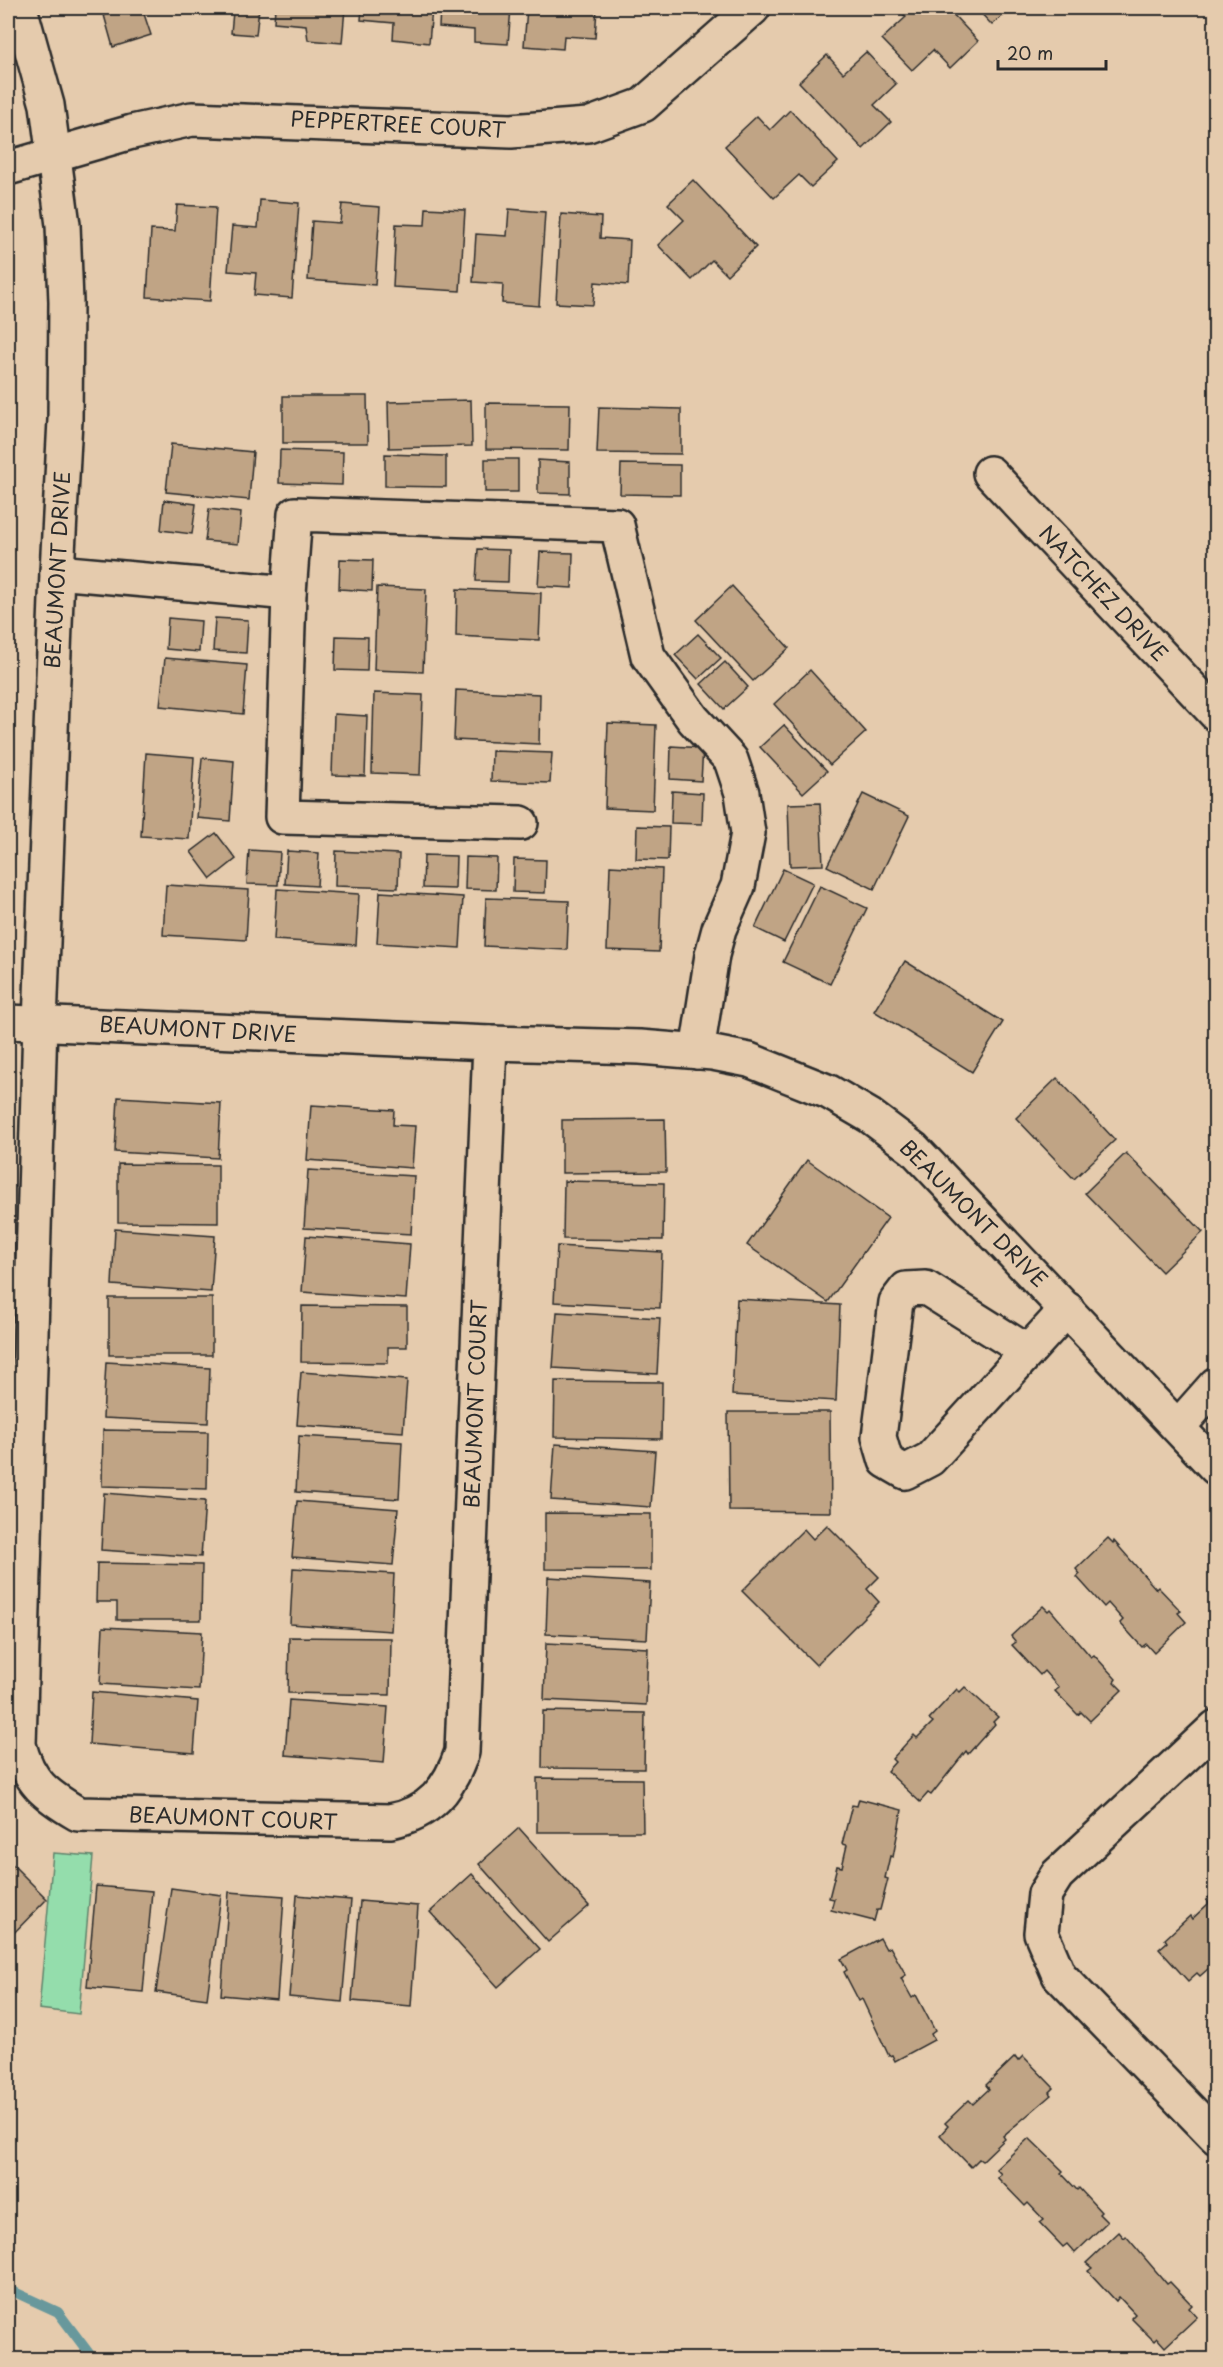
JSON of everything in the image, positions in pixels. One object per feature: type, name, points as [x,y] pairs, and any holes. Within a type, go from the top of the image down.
[{"type":"street","name":"BEAUMONT DRIVE","points":[[20,8],[47,105],[63,225],[66,303],[65,420],[40,1023],[490,1043],[640,1047],[749,1060],[829,1092],[870,1116],[914,1149],[1215,1468]]},
{"type":"street","name":"PEPPERTREE COURT","points":[[8,168],[132,132],[192,119],[511,131],[588,125],[643,105],[753,8]]},
{"type":"street","name":"NATCHEZ DRIVE","points":[[990,473],[1215,714]]},
{"type":"street","points":[[521,823],[282,817],[295,514],[617,525],[648,656],[693,719],[731,760],[742,793],[747,823],[748,833],[738,886],[718,929],[712,955],[697,1052]]},
{"type":"street","points":[[57,572],[290,593]]},
{"type":"street","points":[[8,1022],[40,1023]]},
{"type":"street","name":"BEAUMONT COURT","points":[[40,1023],[19,1745],[25,1767],[37,1785],[78,1814],[390,1821],[412,1816],[426,1807],[454,1777],[462,1752],[490,1043]]},
{"type":"street","points":[[1028,1352],[926,1288],[906,1289],[896,1302],[879,1437],[886,1461],[905,1472],[930,1459],[1028,1352],[1067,1309]]},
{"type":"street","points":[[1178,1427],[1215,1384]]},
{"type":"street","points":[[1215,1727],[1057,1875],[1045,1894],[1041,1934],[1059,1975],[1215,2137]]},
{"type":"green space","points":[[53,1853],[93,1856],[79,2014],[39,2009]]},
{"type":"building","points":[[102,8],[142,8],[151,35],[113,47]]},
{"type":"building","points":[[195,8],[259,8],[256,35],[231,33],[233,12]]},
{"type":"building","points":[[275,8],[345,8],[342,43],[308,40],[306,25],[274,22]]},
{"type":"building","points":[[362,8],[432,8],[429,43],[393,39],[394,23],[361,20]]},
{"type":"building","points":[[440,8],[511,8],[508,44],[474,42],[474,30],[439,27]]},
{"type":"building","points":[[527,8],[597,8],[595,38],[564,36],[563,49],[524,46]]},
{"type":"building","points":[[897,8],[947,8],[978,41],[950,68],[933,50],[912,70],[882,39],[906,17]]},
{"type":"building","points":[[976,8],[1011,8],[992,25]]},
{"type":"building","points":[[866,52],[896,84],[874,105],[891,122],[863,149],[799,82],[827,55],[843,73]]},
{"type":"building","points":[[790,110],[838,162],[811,187],[799,175],[774,198],[725,146],[757,116],[770,130]]},
{"type":"building","points":[[693,180],[756,247],[727,275],[712,260],[692,280],[658,245],[684,220],[668,204]]},
{"type":"building","points":[[260,200],[299,203],[292,298],[254,295],[256,273],[228,271],[232,226],[258,228]]},
{"type":"building","points":[[342,204],[380,207],[375,285],[308,280],[312,221],[340,223]]},
{"type":"building","points":[[177,205],[216,207],[210,301],[147,297],[151,230],[175,231]]},
{"type":"building","points":[[426,208],[465,210],[460,291],[393,287],[396,224],[425,225]]},
{"type":"building","points":[[509,209],[545,212],[539,306],[502,303],[503,284],[473,282],[476,234],[507,236]]},
{"type":"building","points":[[561,214],[601,217],[600,238],[630,240],[628,285],[595,282],[593,305],[556,303]]},
{"type":"building","points":[[283,396],[367,396],[368,443],[283,443]]},
{"type":"building","points":[[471,400],[472,446],[389,448],[388,402]]},
{"type":"building","points":[[486,403],[570,404],[569,450],[486,449]]},
{"type":"building","points":[[599,407],[681,409],[681,454],[597,453]]},
{"type":"building","points":[[171,444],[253,452],[249,500],[166,492]]},
{"type":"building","points":[[280,450],[343,452],[342,485],[279,483]]},
{"type":"building","points":[[385,454],[446,456],[446,487],[385,486]]},
{"type":"building","points":[[485,459],[518,459],[518,492],[485,492]]},
{"type":"building","points":[[538,460],[570,462],[570,494],[538,493]]},
{"type":"building","points":[[621,464],[680,465],[680,495],[620,494]]},
{"type":"building","points":[[164,500],[196,504],[192,534],[161,530]]},
{"type":"building","points":[[209,509],[241,513],[238,544],[205,541]]},
{"type":"building","points":[[478,549],[509,550],[508,582],[476,581]]},
{"type":"building","points":[[540,552],[573,553],[572,588],[538,586]]},
{"type":"building","points":[[340,559],[373,560],[372,591],[339,589]]},
{"type":"building","points":[[732,586],[789,648],[753,681],[696,620]]},
{"type":"building","points":[[377,587],[426,589],[423,672],[374,670]]},
{"type":"building","points":[[457,589],[541,593],[539,640],[456,636]]},
{"type":"building","points":[[168,618],[201,621],[199,652],[166,649]]},
{"type":"building","points":[[215,618],[248,620],[246,653],[213,651]]},
{"type":"building","points":[[698,634],[721,658],[698,679],[675,655]]},
{"type":"building","points":[[336,636],[368,637],[367,671],[335,670]]},
{"type":"building","points":[[165,658],[247,665],[243,714],[160,706]]},
{"type":"building","points":[[725,662],[748,687],[724,709],[701,684]]},
{"type":"building","points":[[810,670],[866,732],[830,765],[774,704]]},
{"type":"building","points":[[456,690],[540,694],[539,744],[454,740]]},
{"type":"building","points":[[374,693],[423,695],[420,775],[372,773]]},
{"type":"building","points":[[334,714],[367,716],[365,776],[332,775]]},
{"type":"building","points":[[608,723],[656,725],[653,810],[605,808]]},
{"type":"building","points":[[784,725],[827,771],[803,793],[760,747]]},
{"type":"building","points":[[671,746],[703,748],[701,781],[670,779]]},
{"type":"building","points":[[492,751],[552,753],[550,783],[491,781]]},
{"type":"building","points":[[146,753],[194,757],[189,839],[141,836]]},
{"type":"building","points":[[202,758],[234,761],[230,821],[197,818]]},
{"type":"building","points":[[672,791],[703,793],[702,824],[671,823]]},
{"type":"building","points":[[863,794],[909,816],[874,889],[827,866]]},
{"type":"building","points":[[820,803],[823,865],[790,866],[788,804]]},
{"type":"building","points":[[637,826],[669,827],[668,860],[636,859]]},
{"type":"building","points":[[216,833],[236,859],[211,879],[191,852]]},
{"type":"building","points":[[249,850],[280,852],[278,885],[247,884]]},
{"type":"building","points":[[287,851],[319,853],[317,886],[285,884]]},
{"type":"building","points":[[336,851],[399,854],[398,888],[335,886]]},
{"type":"building","points":[[424,855],[456,856],[455,889],[423,888]]},
{"type":"building","points":[[466,857],[497,858],[496,890],[465,889]]},
{"type":"building","points":[[514,859],[546,860],[545,893],[513,892]]},
{"type":"building","points":[[610,866],[662,869],[659,952],[607,950]]},
{"type":"building","points":[[783,869],[813,883],[784,942],[755,928]]},
{"type":"building","points":[[166,885],[249,890],[246,940],[163,935]]},
{"type":"building","points":[[820,886],[867,908],[830,984],[783,962]]},
{"type":"building","points":[[277,889],[359,894],[356,945],[274,940]]},
{"type":"building","points":[[380,892],[463,897],[460,948],[377,943]]},
{"type":"building","points":[[486,898],[569,901],[567,950],[484,946]]},
{"type":"building","points":[[905,961],[1003,1022],[972,1072],[874,1011]]},
{"type":"building","points":[[1057,1078],[1115,1140],[1074,1179],[1016,1118]]},
{"type":"building","points":[[118,1097],[221,1103],[218,1158],[115,1152]]},
{"type":"building","points":[[311,1105],[394,1110],[393,1125],[415,1126],[412,1168],[307,1160]]},
{"type":"building","points":[[665,1119],[666,1172],[562,1173],[562,1120]]},
{"type":"building","points":[[1126,1153],[1203,1232],[1162,1272],[1085,1193]]},
{"type":"building","points":[[807,1160],[888,1218],[828,1302],[747,1245]]},
{"type":"building","points":[[118,1164],[218,1165],[218,1223],[118,1222]]},
{"type":"building","points":[[308,1170],[414,1176],[411,1234],[304,1228]]},
{"type":"building","points":[[564,1181],[664,1183],[663,1240],[563,1239]]},
{"type":"building","points":[[115,1229],[215,1236],[211,1292],[112,1285]]},
{"type":"building","points":[[306,1236],[410,1244],[406,1299],[302,1292]]},
{"type":"building","points":[[557,1246],[662,1252],[660,1308],[554,1302]]},
{"type":"building","points":[[109,1298],[212,1298],[212,1355],[109,1355]]},
{"type":"building","points":[[737,1299],[840,1305],[836,1401],[732,1395]]},
{"type":"building","points":[[302,1306],[407,1307],[407,1347],[388,1347],[388,1363],[301,1362]]},
{"type":"building","points":[[557,1312],[660,1318],[657,1374],[553,1368]]},
{"type":"building","points":[[106,1362],[210,1368],[208,1423],[103,1418]]},
{"type":"building","points":[[301,1372],[407,1380],[403,1432],[297,1425]]},
{"type":"building","points":[[555,1381],[662,1382],[661,1439],[554,1437]]},
{"type":"building","points":[[728,1412],[830,1412],[831,1512],[729,1511]]},
{"type":"building","points":[[103,1430],[208,1432],[207,1489],[102,1486]]},
{"type":"building","points":[[299,1436],[402,1442],[399,1499],[296,1492]]},
{"type":"building","points":[[555,1444],[655,1451],[651,1507],[551,1500]]},
{"type":"building","points":[[104,1493],[205,1501],[201,1557],[101,1550]]},
{"type":"building","points":[[297,1501],[398,1509],[393,1565],[292,1557]]},
{"type":"building","points":[[545,1513],[651,1514],[651,1570],[545,1569]]},
{"type":"building","points":[[827,1525],[879,1577],[867,1589],[879,1602],[816,1665],[742,1591],[804,1529],[813,1539]]},
{"type":"building","points":[[1108,1538],[1113,1543],[1114,1541],[1156,1589],[1158,1587],[1181,1611],[1178,1613],[1186,1622],[1154,1653],[1146,1644],[1142,1647],[1120,1623],[1123,1620],[1108,1603],[1104,1607],[1077,1577],[1080,1574],[1076,1569]]},
{"type":"building","points":[[97,1563],[202,1565],[201,1620],[117,1620],[117,1602],[96,1602]]},
{"type":"building","points":[[293,1568],[394,1574],[391,1631],[290,1624]]},
{"type":"building","points":[[548,1577],[650,1583],[647,1639],[546,1634]]},
{"type":"building","points":[[1043,1606],[1048,1611],[1050,1609],[1091,1657],[1094,1655],[1116,1679],[1114,1682],[1122,1690],[1090,1721],[1081,1712],[1078,1715],[1055,1691],[1059,1688],[1044,1671],[1040,1675],[1012,1645],[1016,1642],[1011,1636]]},
{"type":"building","points":[[103,1627],[202,1632],[199,1690],[100,1684]]},
{"type":"building","points":[[289,1637],[391,1638],[390,1695],[288,1693]]},
{"type":"building","points":[[546,1643],[648,1648],[646,1705],[544,1700]]},
{"type":"building","points":[[965,1687],[998,1717],[993,1722],[995,1724],[968,1754],[966,1751],[931,1795],[928,1793],[920,1802],[887,1771],[895,1762],[892,1759],[914,1735],[917,1738],[933,1722],[929,1719],[957,1689],[960,1692]]},
{"type":"building","points":[[92,1692],[198,1701],[194,1753],[89,1744]]},
{"type":"building","points":[[289,1700],[388,1707],[384,1763],[285,1755]]},
{"type":"building","points":[[543,1711],[645,1713],[644,1769],[542,1768]]},
{"type":"building","points":[[537,1778],[642,1779],[643,1832],[537,1832]]},
{"type":"building","points":[[859,1799],[902,1810],[893,1857],[890,1856],[885,1878],[888,1879],[880,1910],[877,1910],[874,1921],[831,1910],[834,1899],[829,1898],[837,1866],[842,1867],[847,1845],[842,1844],[852,1805],[857,1806]]},
{"type":"building","points":[[519,1828],[589,1906],[548,1942],[479,1864]]},
{"type":"building","points":[[8,1860],[47,1899],[8,1939]]},
{"type":"building","points":[[472,1874],[540,1949],[498,1987],[430,1912]]},
{"type":"building","points":[[96,1886],[152,1891],[143,1992],[87,1987]]},
{"type":"building","points":[[171,1888],[221,1895],[207,1999],[156,1992]]},
{"type":"building","points":[[1216,1891],[1216,1962],[1200,1976],[1197,1973],[1188,1981],[1159,1949],[1167,1942],[1165,1939],[1190,1916],[1192,1919],[1209,1903],[1206,1900]]},
{"type":"building","points":[[229,1892],[284,1896],[277,2000],[221,1995]]},
{"type":"building","points":[[297,1895],[351,1900],[342,2002],[289,1997]]},
{"type":"building","points":[[360,1901],[418,1906],[411,2006],[352,2001]]},
{"type":"building","points":[[880,1938],[886,1949],[890,1947],[906,1975],[901,1978],[912,1998],[916,1995],[935,2031],[931,2034],[934,2040],[895,2061],[892,2055],[889,2056],[862,1999],[859,2001],[844,1972],[847,1970],[841,1959]]},
{"type":"building","points":[[1023,2056],[1054,2088],[1049,2093],[1051,2095],[1003,2136],[1005,2139],[982,2161],[979,2159],[971,2167],[940,2135],[948,2126],[945,2123],[969,2100],[973,2104],[989,2089],[986,2085],[1015,2057],[1018,2061]]},
{"type":"building","points":[[1029,2138],[1063,2171],[1061,2173],[1077,2190],[1079,2188],[1107,2222],[1075,2253],[1067,2244],[1063,2247],[1040,2223],[1044,2220],[1028,2203],[1025,2206],[997,2177],[1001,2174],[996,2169]]},
{"type":"building","points":[[1119,2232],[1124,2238],[1126,2236],[1167,2284],[1170,2282],[1192,2305],[1189,2308],[1197,2317],[1165,2347],[1157,2338],[1154,2341],[1131,2318],[1135,2314],[1119,2297],[1116,2301],[1088,2271],[1092,2268],[1086,2263]]},
{"type":"waterway","points":[[8,2289],[58,2312],[94,2360]]}]
